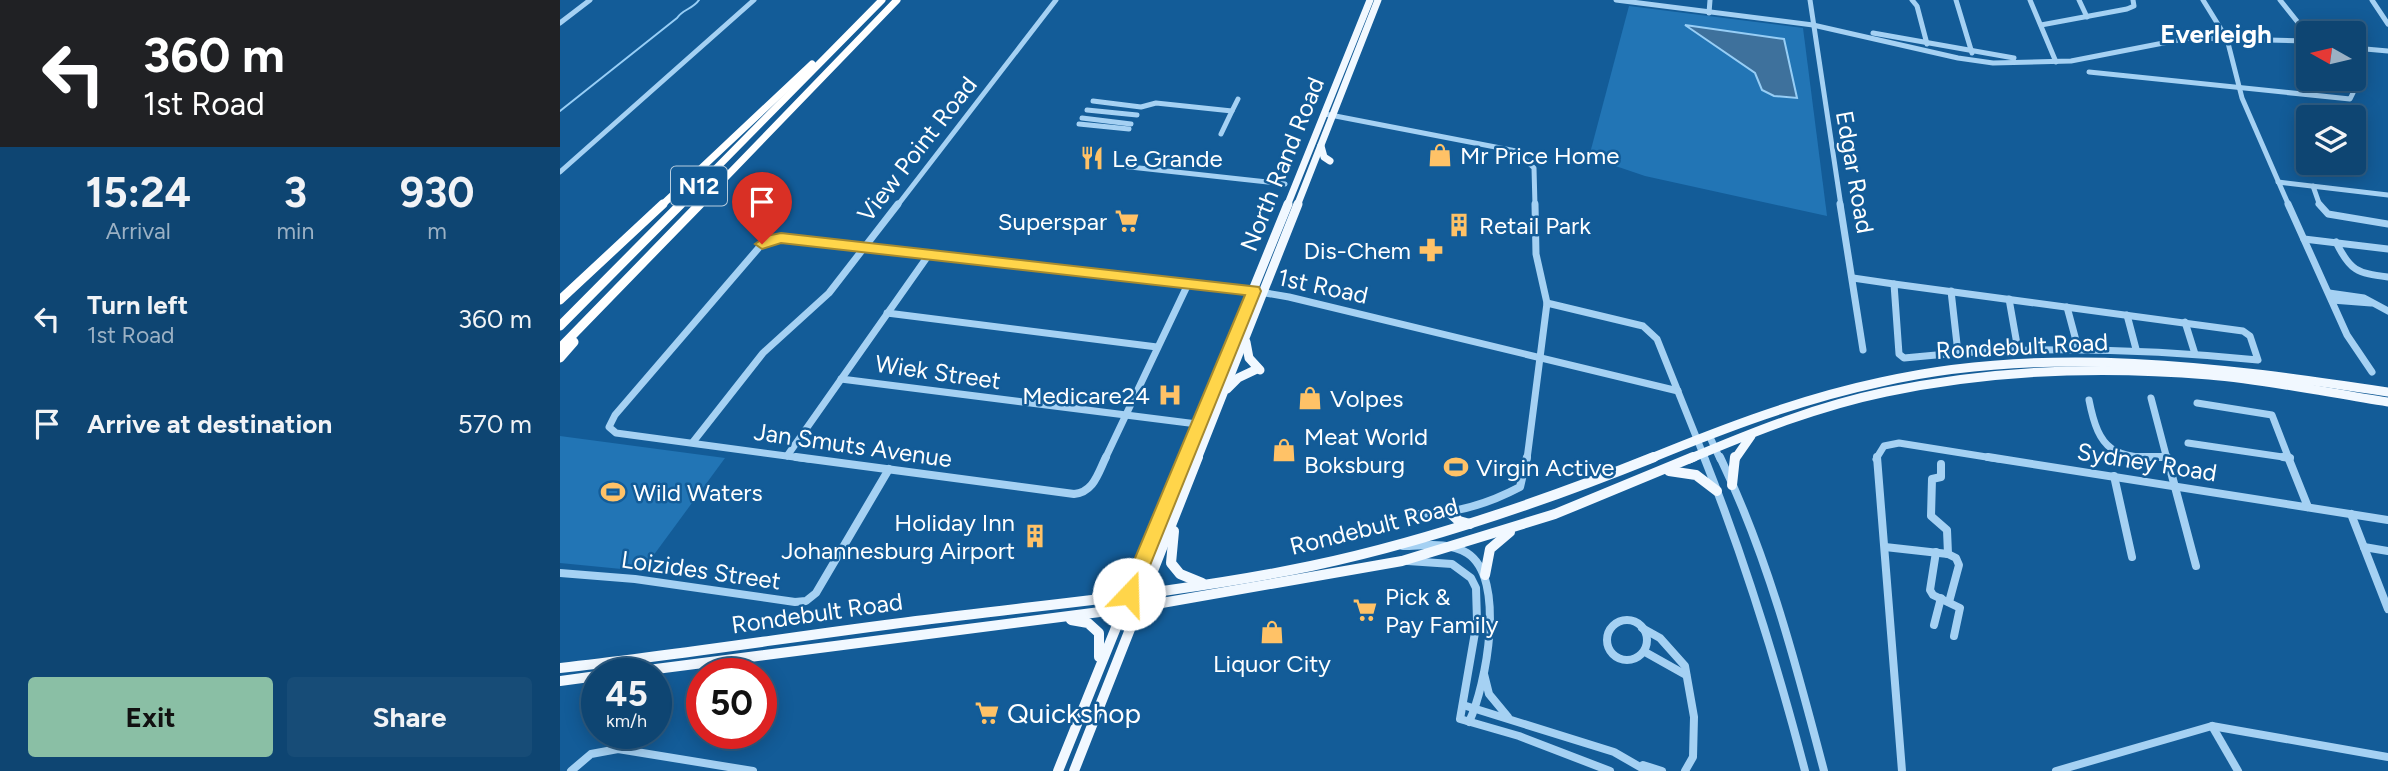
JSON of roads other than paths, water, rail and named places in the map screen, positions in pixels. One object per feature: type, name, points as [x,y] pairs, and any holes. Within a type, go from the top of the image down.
[{"type":"highway","points":[[560,300],[880,0]]},
{"type":"highway","name":"N12","points":[[560,326],[880,0]]},
{"type":"highway","name":"N12","points":[[560,348],[897,0]]},
{"type":"highway","points":[[560,358],[656,250]]},
{"type":"main road","name":"North Rand Road","points":[[1074,771],[1245,341],[1259,292],[1347,68],[1370,0]]},
{"type":"main road","name":"North Rand Road","points":[[1347,68],[1378,0]]},
{"type":"main road","name":"North Rand Road","points":[[1058,771],[1197,424],[1259,292],[1321,145],[1329,115]]},
{"type":"main road","points":[[1321,145],[1324,157],[1330,161]]},
{"type":"main road","points":[[1225,390],[1238,378],[1259,370],[1249,358],[1245,341]]},
{"type":"main road","name":"Rondebult Road","points":[[560,668],[1075,602],[1326,562],[1395,547],[1470,524],[1579,486],[1752,417],[1817,397],[1933,372],[1994,365],[2082,361],[2188,365],[2388,392]]},
{"type":"main road","name":"Rondebult Road","points":[[672,667],[1139,607],[1402,561],[1524,524],[1657,474],[1754,432],[1822,409],[1885,392],[2001,374],[2126,370],[2211,375],[2388,402]]},
{"type":"main road","points":[[1732,485],[1735,456],[1754,432]]},
{"type":"main road","points":[[1657,474],[1680,470],[1693,473],[1717,491]]},
{"type":"main road","points":[[1178,509],[1171,546],[1171,563],[1180,574],[1203,583]]},
{"type":"main road","points":[[1448,511],[1459,521],[1470,524]]},
{"type":"main road","points":[[1485,575],[1485,563],[1490,547],[1495,541],[1524,524]]},
{"type":"main road","points":[[1075,602],[1115,589],[1131,576],[1141,562]]},
{"type":"main road","points":[[1052,619],[1081,621],[1099,634],[1101,650],[1091,689]]},
{"type":"main road","points":[[560,681],[581,678]]},
{"type":"street","points":[[560,23],[590,0]]},
{"type":"street","points":[[560,172],[754,0]]},
{"type":"street","name":"View Point Road","points":[[693,442],[763,353],[829,293],[1056,0]]},
{"type":"street","points":[[1616,0],[1813,25],[1974,61],[2056,62],[2226,38],[2296,42]]},
{"type":"street","points":[[1709,13],[1710,0]]},
{"type":"street","name":"Edgar Road","points":[[1810,0],[1818,67],[1863,350]]},
{"type":"street","points":[[1912,0],[1917,6],[1927,44]]},
{"type":"street","points":[[1956,0],[1974,61]]},
{"type":"street","points":[[2030,0],[2056,62]]},
{"type":"street","points":[[2079,0],[2087,17]]},
{"type":"street","points":[[2041,25],[2131,8],[2135,5],[2133,0]]},
{"type":"street","points":[[2203,0],[2226,38],[2239,89],[2353,348],[2372,372]]},
{"type":"street","points":[[2280,0],[2297,21]]},
{"type":"street","points":[[2374,0],[2388,18]]},
{"type":"street","points":[[2374,0],[2388,24]]},
{"type":"street","points":[[1873,33],[2014,58]]},
{"type":"street","points":[[2366,47],[2388,49]]},
{"type":"street","points":[[2366,48],[2388,49]]},
{"type":"street","points":[[2089,72],[2344,100],[2352,98],[2351,91]]},
{"type":"street","points":[[1221,134],[1238,99]]},
{"type":"street","points":[[1093,101],[1141,107],[1156,103],[1232,111]]},
{"type":"street","points":[[1087,110],[1137,115]]},
{"type":"street","points":[[1329,115],[1490,145],[1523,155],[1532,164],[1535,174],[1536,254],[1547,303],[1522,483],[1515,490],[1498,497],[1448,511],[1413,514]]},
{"type":"street","points":[[1080,121],[1130,126]]},
{"type":"street","points":[[1121,166],[1285,184]]},
{"type":"street","points":[[2278,182],[2388,195]]},
{"type":"street","points":[[2313,186],[2321,208],[2328,214],[2388,224]]},
{"type":"street","name":"1st Road","points":[[616,433],[609,427],[615,415],[762,244],[775,238],[930,253],[1259,292],[1348,310],[1678,391]]},
{"type":"street","points":[[2304,239],[2388,249]]},
{"type":"street","points":[[2336,242],[2347,265],[2353,271],[2388,276]]},
{"type":"street","points":[[787,456],[930,253]]},
{"type":"street","points":[[1853,278],[1894,283],[2127,315],[2185,322],[2247,332],[2258,360],[2136,349],[2078,348],[1958,353],[1907,359],[1901,357],[1899,351],[1894,283]]},
{"type":"street","points":[[1125,417],[1188,284]]},
{"type":"street","points":[[1951,291],[1958,353]]},
{"type":"street","points":[[2330,296],[2372,303],[2388,311]]},
{"type":"street","points":[[2009,299],[2018,350]]},
{"type":"street","points":[[1547,303],[1648,329],[1657,339],[1736,538],[1774,654],[1805,771]]},
{"type":"street","points":[[2067,307],[2078,348]]},
{"type":"street","points":[[887,313],[1157,347]]},
{"type":"street","points":[[2127,315],[2136,349]]},
{"type":"street","points":[[2185,322],[2195,354]]},
{"type":"street","name":"Wiek Street","points":[[841,379],[1197,424]]},
{"type":"street","points":[[2151,398],[2196,566]]},
{"type":"street","points":[[2089,400],[2095,429],[2108,448],[2139,457],[2166,457]]},
{"type":"street","points":[[2197,403],[2272,415],[2308,507]]},
{"type":"street","name":"Jan Smuts Avenue","points":[[616,433],[1084,493],[1092,486],[1125,417]]},
{"type":"street","points":[[1709,435],[1732,485],[1771,591],[1803,692],[1824,771]]},
{"type":"street","name":"Sydney Road","points":[[1885,547],[1876,459],[1882,447],[1899,443],[2388,520]]},
{"type":"street","points":[[2188,443],[2290,458]]},
{"type":"street","points":[[1941,464],[1941,477],[1932,479],[1931,516],[1947,530],[1948,554]]},
{"type":"street","name":"Loizides Street","points":[[560,573],[635,579],[796,602],[806,601],[816,593],[889,469]]},
{"type":"street","points":[[2114,476],[2132,558]]},
{"type":"street","points":[[2351,514],[2388,609]]},
{"type":"street","points":[[1395,547],[1451,547],[1475,560],[1485,575],[1490,593],[1491,613],[1476,708],[1465,721]]},
{"type":"street","points":[[1902,771],[1885,547],[1936,552],[1956,558],[1959,565],[1934,625]]},
{"type":"street","points":[[2364,547],[2388,551]]},
{"type":"street","points":[[1936,552],[1930,590],[1961,610],[1954,636]]},
{"type":"street","points":[[1402,561],[1452,564],[1471,578],[1478,603],[1463,705],[1465,721]]},
{"type":"street","points":[[1642,628],[1648,643],[1645,652],[1635,659],[1622,659],[1611,651],[1606,640],[1609,628],[1619,622],[1631,621],[1660,638],[1685,666],[1694,717],[1692,763],[1685,771]]},
{"type":"street","points":[[1645,652],[1686,675]]},
{"type":"street","points":[[1483,670],[1489,694],[1501,711],[1514,721]]},
{"type":"street","points":[[1463,705],[1591,744],[1662,771]]},
{"type":"street","points":[[1465,721],[1519,736],[1610,771]]},
{"type":"street","points":[[2212,726],[2238,771]]},
{"type":"street","points":[[2056,771],[2212,726],[2388,757]]},
{"type":"street","points":[[571,771],[591,754],[618,749],[753,771]]},
{"type":"street","points":[[1636,762],[1647,771]]},
{"type":"street","points":[[1675,771],[1692,763]]},
{"type":"waterway","points":[[560,111],[699,0]]},
{"type":"place","name":"Mr Price Home","points":[[1440,155]]},
{"type":"place","name":"Le Grande","points":[[1092,158]]},
{"type":"place","name":"Superspar","points":[[1127,221]]},
{"type":"place","name":"Retail Park","points":[[1459,225]]},
{"type":"place","name":"Dis-Chem","points":[[1431,250]]},
{"type":"place","name":"Medicare24","points":[[1170,395]]},
{"type":"place","name":"Volpes","points":[[1310,398]]},
{"type":"place","name":"Meat World Boksburg","points":[[1284,450]]},
{"type":"place","name":"Virgin Active","points":[[1456,467]]},
{"type":"place","name":"Wild Waters","points":[[613,492]]},
{"type":"place","name":"Holiday Inn Johannesburg Airport","points":[[1035,536]]},
{"type":"place","name":"Pick & Pay Family","points":[[1365,610]]},
{"type":"place","name":"Liquor City","points":[[1272,632]]},
{"type":"place","name":"Quickshop","points":[[987,713]]},
{"type":"district","name":"Everleigh","points":[[2216,34]]}]
